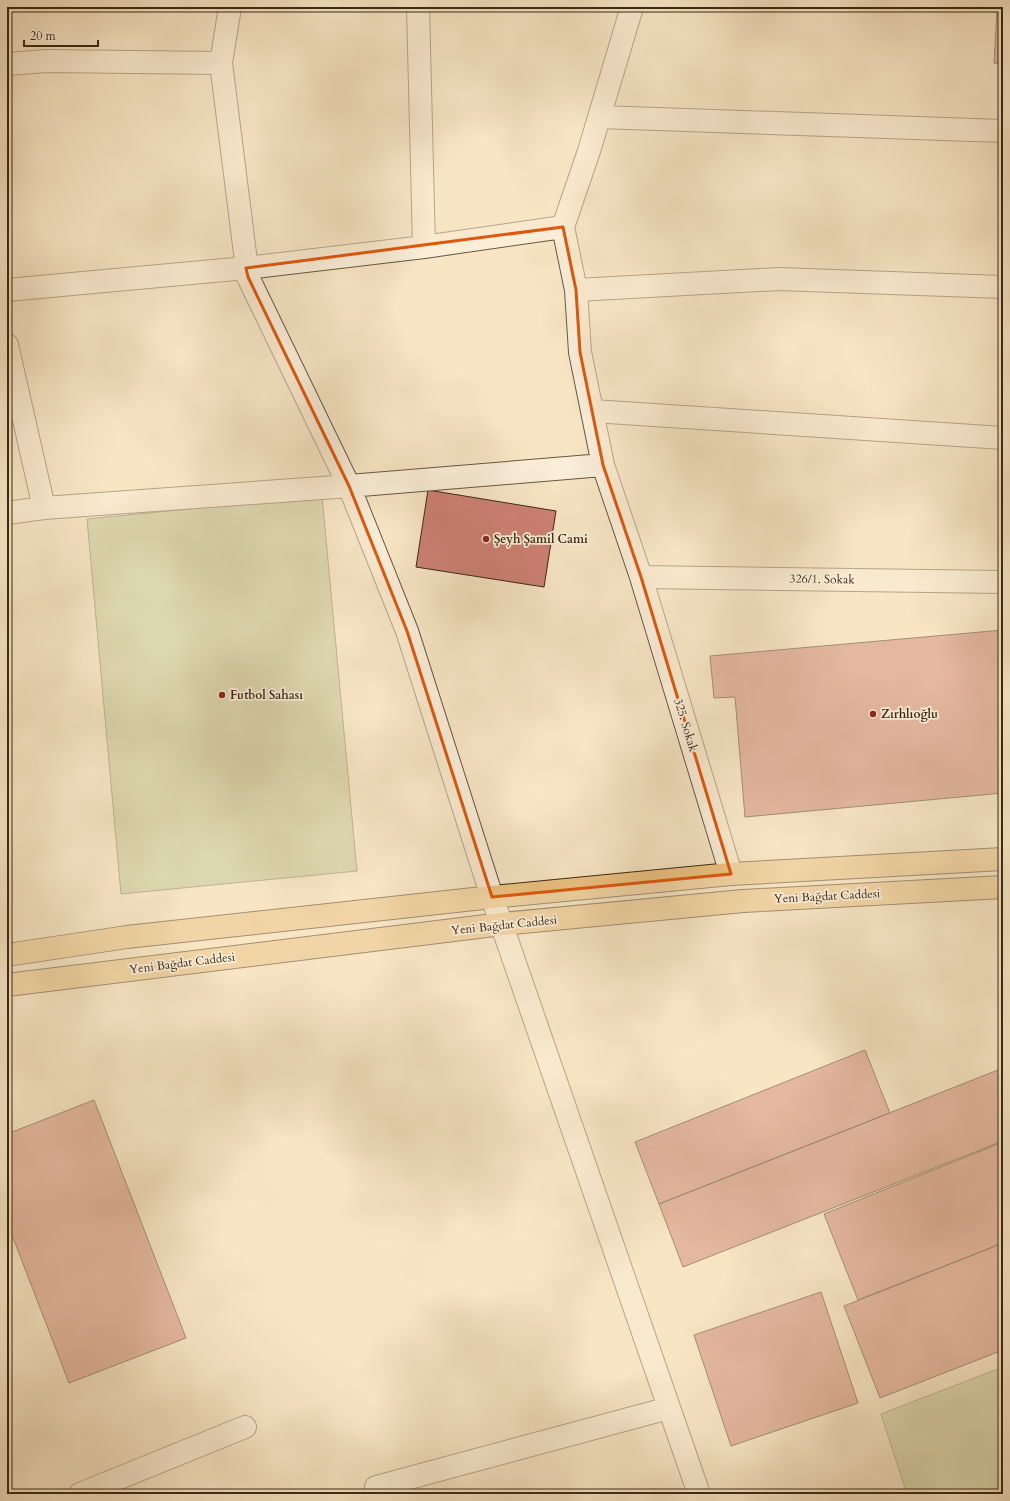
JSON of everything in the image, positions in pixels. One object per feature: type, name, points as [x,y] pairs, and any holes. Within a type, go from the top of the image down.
[{"type":"main road","points":[[7,955],[127,937],[492,897],[731,874],[1003,859]]},
{"type":"main road","name":"Yeni Bağdat Caddesi","points":[[7,985],[502,924],[742,901],[1003,887]]},
{"type":"street","points":[[230,7],[221,64],[248,277],[349,486],[407,631],[492,897],[698,1494]]},
{"type":"street","points":[[418,7],[424,247]]},
{"type":"street","points":[[7,290],[246,268],[424,247],[563,227],[600,117],[632,7]]},
{"type":"street","points":[[7,64],[47,61],[221,64]]},
{"type":"street","points":[[600,117],[1003,131]]},
{"type":"street","name":"325. Sokak","points":[[563,227],[576,290],[580,352],[603,465],[641,577],[731,874]]},
{"type":"street","points":[[576,290],[780,279],[1003,287]]},
{"type":"street","points":[[7,345],[44,508]]},
{"type":"street","points":[[593,411],[1003,438]]},
{"type":"street","points":[[7,512],[603,465]]},
{"type":"street","name":"326/1. Sokak","points":[[641,577],[1003,582]]},
{"type":"street","points":[[376,1487],[669,1408]]},
{"type":"street","points":[[80,1494],[245,1427]]},
{"type":"highlighted area","points":[[563,227],[576,290],[580,352],[603,465],[641,577],[731,874],[492,897],[407,631],[349,486],[248,277],[246,268]]},
{"type":"green space","name":"Futbol Sahası","points":[[322,496],[357,871],[121,894],[87,519]]},
{"type":"green space","points":[[1003,1367],[1003,1494],[907,1494],[881,1414]]},
{"type":"building","points":[[997,10],[1003,11],[1003,64],[994,63]]},
{"type":"building","name":"Şeyh Şamil Cami","points":[[428,490],[556,511],[544,587],[416,567]]},
{"type":"building","points":[[1003,630],[1003,793],[745,817],[735,697],[714,698],[710,656]]},
{"type":"building","points":[[865,1050],[890,1113],[659,1204],[635,1142]]},
{"type":"building","points":[[1003,1068],[1003,1141],[683,1267],[659,1204]]},
{"type":"building","points":[[94,1100],[186,1338],[69,1383],[7,1222],[7,1134]]},
{"type":"building","points":[[1003,1142],[1003,1243],[858,1300],[824,1214]]},
{"type":"building","points":[[1003,1243],[1003,1350],[880,1398],[844,1306]]},
{"type":"building","points":[[821,1292],[858,1403],[731,1446],[694,1335]]},
{"type":"place","name":"Şeyh Şamil Cami","points":[[486,539]]},
{"type":"place","name":"Futbol Sahası","points":[[222,695]]},
{"type":"place","name":"Zırhlıoğlu","points":[[873,714]]}]
